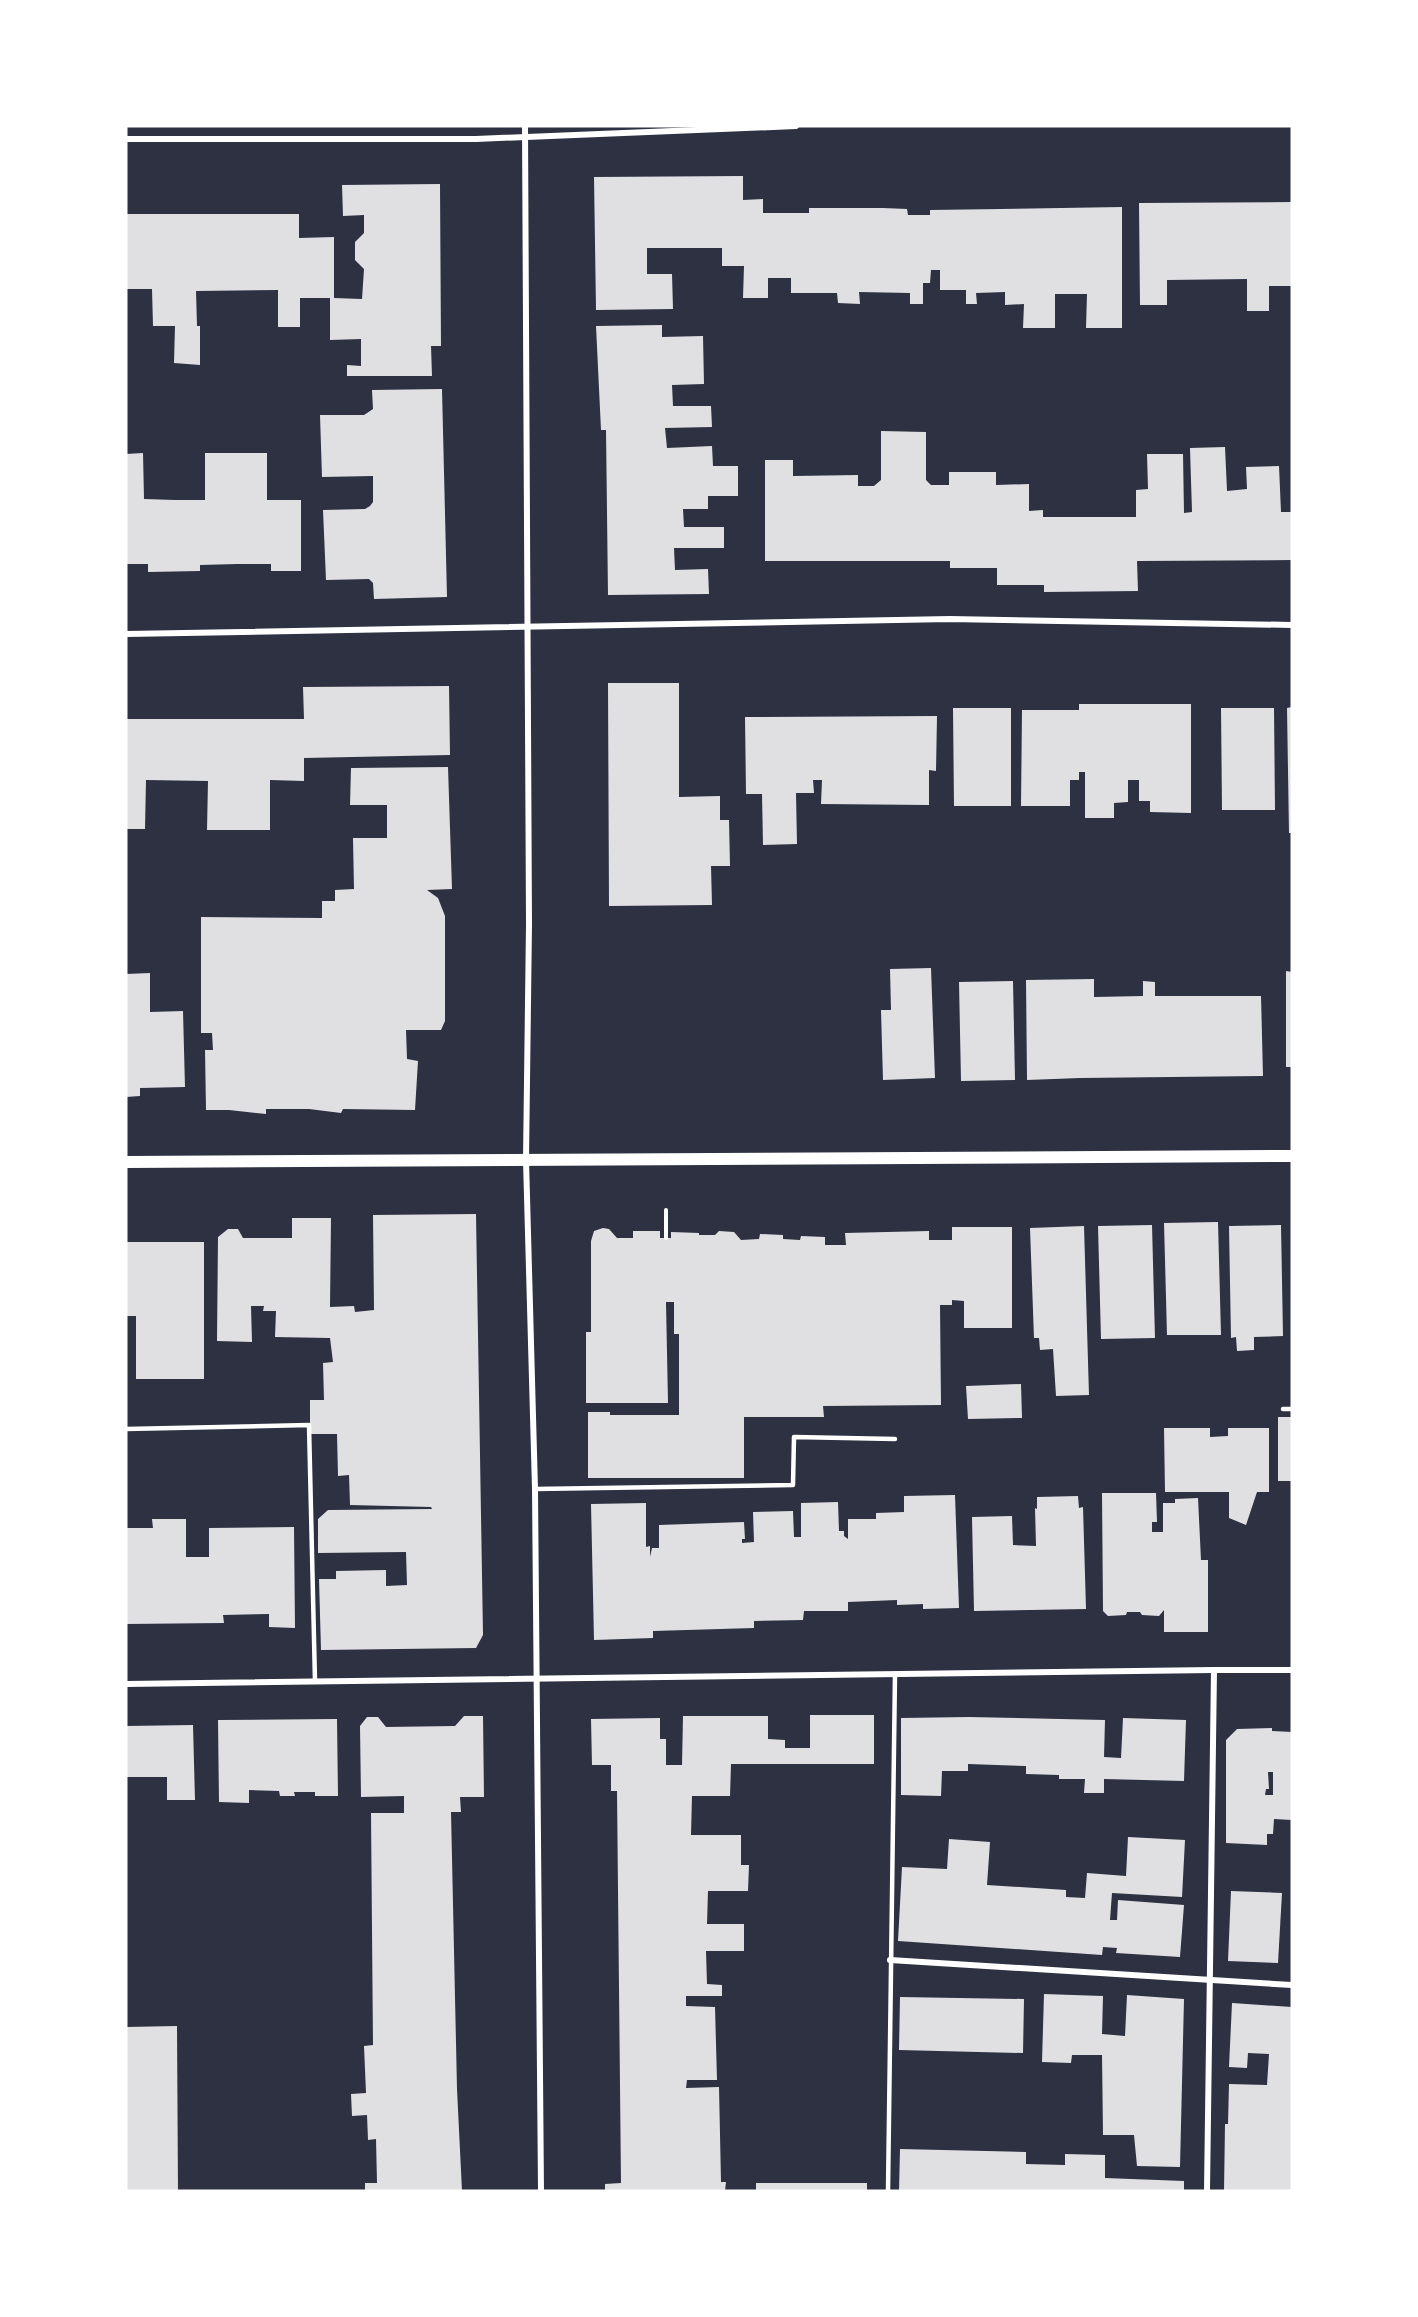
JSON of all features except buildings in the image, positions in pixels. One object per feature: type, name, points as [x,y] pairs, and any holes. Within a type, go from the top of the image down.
[{"type":"main road","points":[[126,1162],[1292,1156]]},
{"type":"street","points":[[525,126],[529,936],[526,1160],[535,1489],[541,2191]]},
{"type":"street","points":[[126,140],[476,139],[796,126]]},
{"type":"street","points":[[126,634],[950,619],[1292,625]]},
{"type":"street","points":[[1207,2191],[1214,1670]]},
{"type":"street","points":[[126,1684],[1292,1670]]},
{"type":"street","points":[[890,1960],[1292,1985]]},
{"type":"lane","points":[[1283,1409],[1292,1409]]},
{"type":"lane","points":[[126,1429],[309,1425],[315,1681]]},
{"type":"lane","points":[[535,1489],[793,1485],[794,1437],[895,1439]]},
{"type":"lane","points":[[888,2191],[895,1674]]},
{"type":"path","points":[[666,1210],[666,1238]]}]
